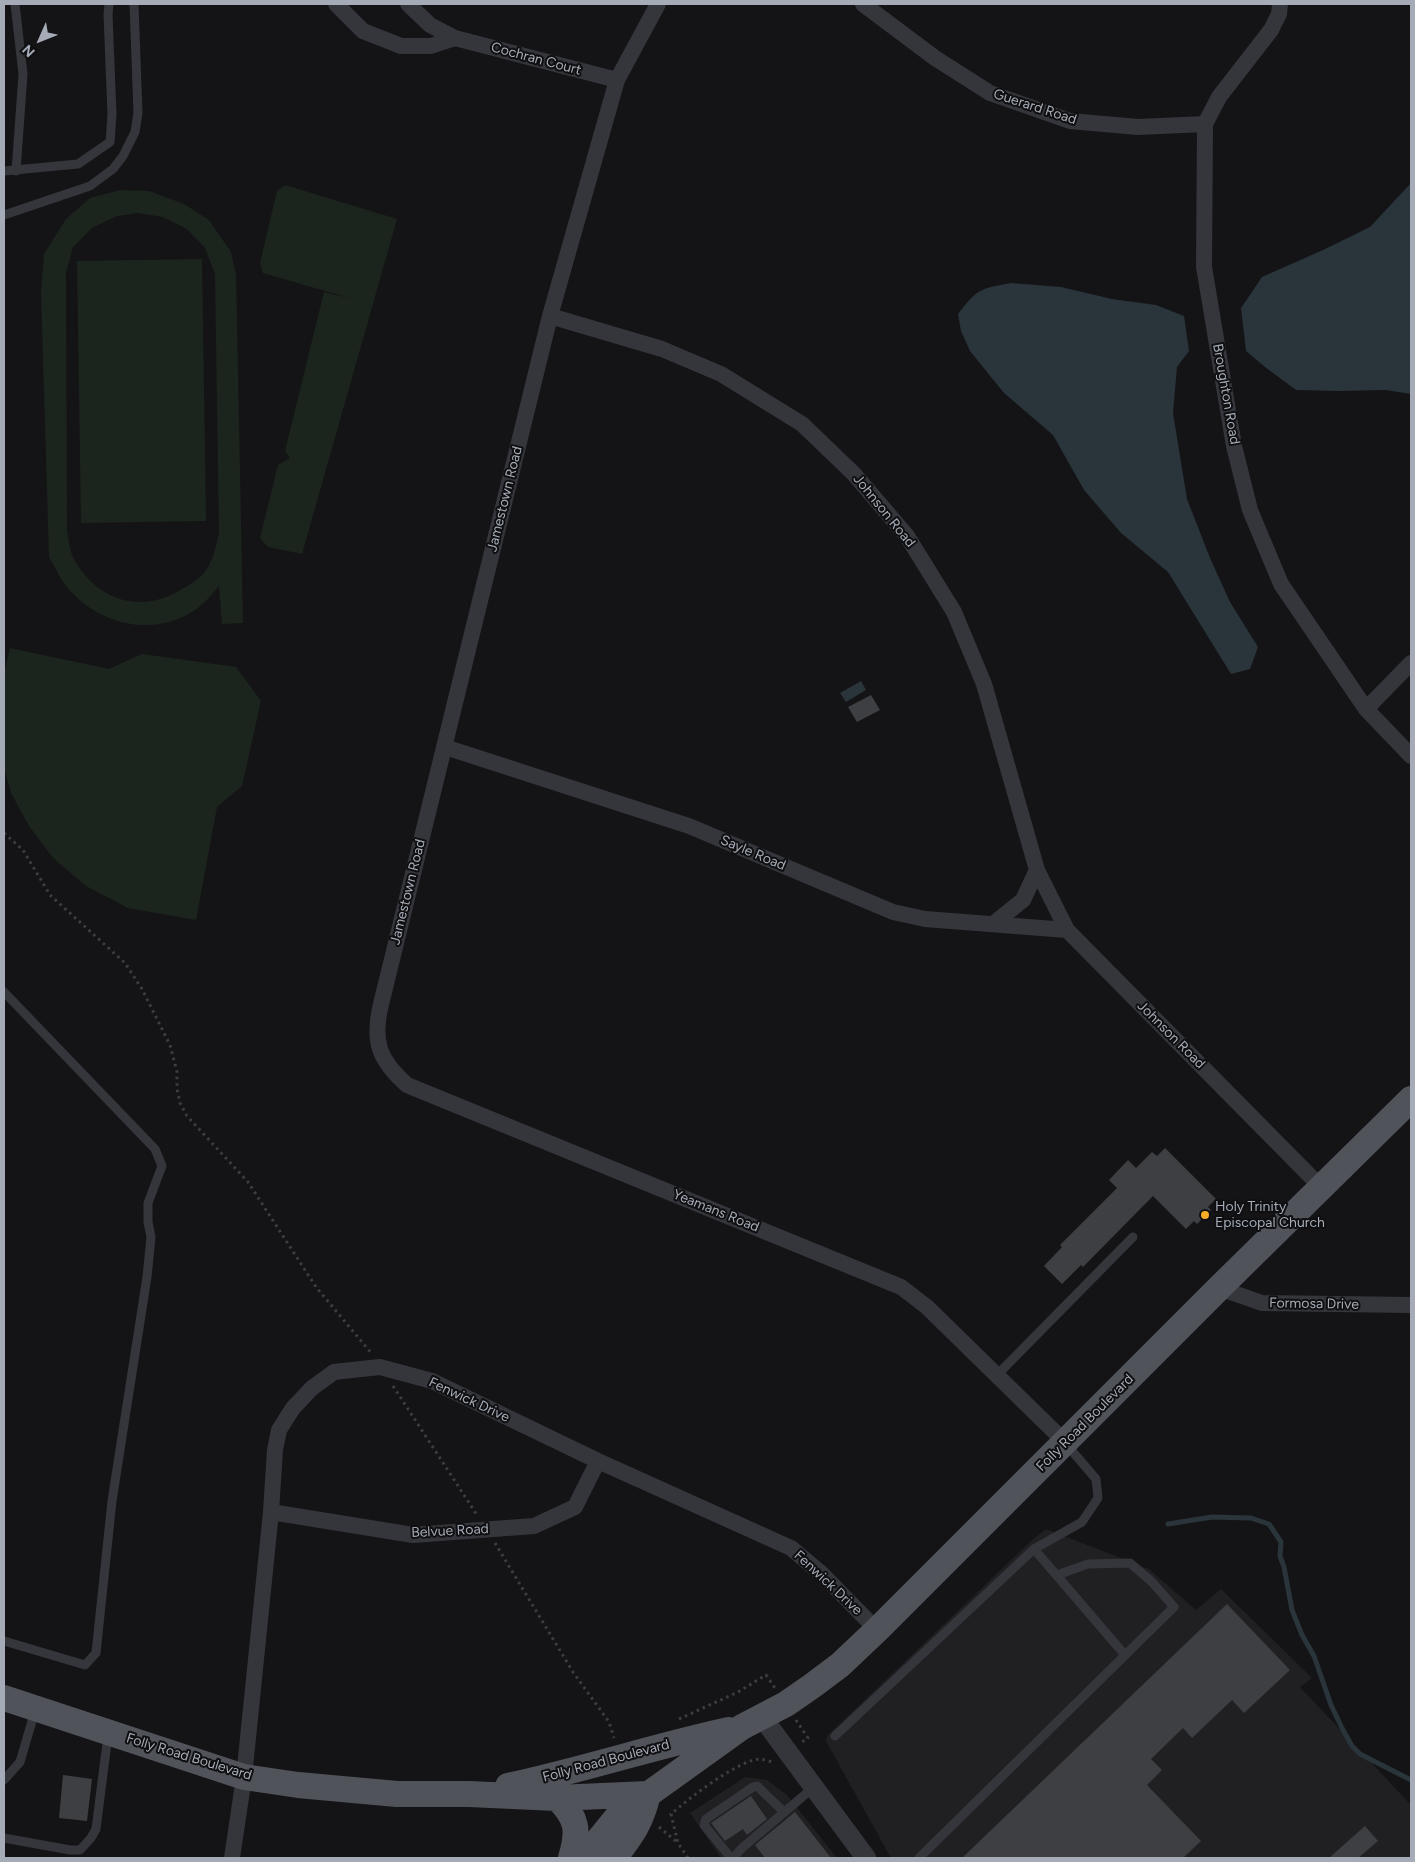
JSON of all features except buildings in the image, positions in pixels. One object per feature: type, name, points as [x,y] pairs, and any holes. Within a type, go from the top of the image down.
[{"type":"main road","name":"Folly Road Boulevard","points":[[4,1698],[244,1777],[298,1785],[397,1794],[468,1794],[557,1798],[648,1794],[752,1722],[786,1704],[840,1665],[1411,1099]]},
{"type":"main road","name":"Folly Road Boulevard","points":[[468,1794],[543,1778],[752,1722]]},
{"type":"main road","points":[[584,1858],[618,1816],[648,1794]]},
{"type":"main road","points":[[614,1858],[635,1831],[644,1811],[648,1794]]},
{"type":"main road","name":"Folly Road Boulevard","points":[[557,1798],[568,1808],[575,1822],[575,1838],[570,1858]]},
{"type":"street","points":[[336,4],[363,32],[401,46],[430,46],[455,38]]},
{"type":"street","name":"Cochran Court","points":[[408,4],[430,25],[455,38],[617,80]]},
{"type":"street","name":"Jamestown Road","points":[[381,1004],[550,316],[617,80],[658,4]]},
{"type":"street","name":"Guerard Road","points":[[863,4],[935,58],[990,93],[1070,121],[1138,127],[1205,124]]},
{"type":"street","name":"Broughton Road","points":[[1280,4],[1279,14],[1271,30],[1219,96],[1205,124],[1204,267],[1234,446],[1250,510],[1281,584],[1366,709],[1411,756]]},
{"type":"street","name":"Johnson Road","points":[[550,316],[662,349],[721,374],[802,424],[854,474],[907,536],[954,612],[984,684],[1037,870],[1067,930],[1322,1188]]},
{"type":"street","points":[[1366,709],[1411,663]]},
{"type":"street","name":"Sayle Road","points":[[445,747],[689,826],[893,912],[925,919],[1067,930]]},
{"type":"street","points":[[993,924],[1023,900],[1037,870]]},
{"type":"street","name":"Yeamans Road","points":[[381,1004],[376,1024],[378,1045],[392,1071],[407,1085],[901,1287],[927,1307],[1065,1442]]},
{"type":"street","name":"Formosa Drive","points":[[1219,1288],[1262,1303],[1411,1305]]},
{"type":"street","name":"Fenwick Drive","points":[[232,1858],[244,1777],[278,1430],[293,1408],[312,1388],[334,1372],[380,1367],[432,1381],[598,1461],[791,1548],[822,1574],[877,1630]]},
{"type":"street","name":"Belvue Road","points":[[271,1512],[413,1535],[534,1526],[575,1506],[598,1461]]},
{"type":"street","points":[[752,1722],[814,1787],[866,1858]]},
{"type":"lane","points":[[15,4],[23,74],[16,171]]},
{"type":"lane","points":[[4,171],[78,164],[110,142],[112,115],[109,4]]},
{"type":"lane","points":[[4,215],[90,186],[113,169],[123,156],[135,132],[138,113],[134,4]]},
{"type":"lane","points":[[4,992],[155,1149],[162,1166],[148,1203],[148,1222],[152,1237],[112,1501],[96,1653],[85,1665],[4,1641]]},
{"type":"lane","points":[[997,1375],[1133,1237]]},
{"type":"lane","points":[[835,1736],[1034,1549],[1082,1522],[1098,1498],[1096,1479],[1065,1442]]},
{"type":"lane","points":[[1034,1549],[1125,1655]]},
{"type":"lane","points":[[919,1858],[1174,1607],[1152,1582],[1130,1563],[1088,1564],[1057,1575]]},
{"type":"lane","points":[[4,1780],[20,1762],[36,1708]]},
{"type":"lane","points":[[4,1838],[70,1850],[80,1850],[96,1829],[108,1732]]},
{"type":"lane","points":[[784,1812],[757,1786],[706,1819],[704,1825],[725,1853],[732,1858],[814,1787]]},
{"type":"path","points":[[4,832],[23,850],[50,895],[124,963],[142,989],[170,1045],[177,1072],[177,1089],[180,1103],[187,1116],[248,1182],[316,1287],[366,1345],[487,1530],[573,1672],[609,1722],[615,1744]]},
{"type":"path","points":[[671,1814],[678,1842],[688,1858]]},
{"type":"shaded area","points":[[1411,183],[1411,394],[1386,390],[1296,390],[1246,351],[1241,308],[1262,277],[1370,227]]},
{"type":"shaded area","points":[[285,185],[397,219],[302,554],[268,547],[260,538],[278,465],[290,458],[285,451],[324,292],[353,299],[263,273],[260,263],[277,191]]},
{"type":"shaded area","points":[[120,190],[149,191],[184,204],[209,220],[231,252],[236,275],[243,623],[222,624],[219,586],[195,610],[179,619],[162,624],[144,625],[110,618],[94,611],[64,584],[49,557],[41,292],[44,254],[66,219],[90,198]],"holes":[[[138,213],[163,217],[187,229],[205,248],[215,274],[219,533],[209,565],[196,580],[178,592],[158,600],[128,601],[115,597],[90,581],[80,569],[69,545],[67,529],[66,273],[73,247],[92,228],[117,216]]]},
{"type":"shaded area","points":[[202,259],[206,521],[81,523],[77,261]]},
{"type":"shaded area","points":[[1011,283],[1061,287],[1112,299],[1156,305],[1184,316],[1189,351],[1177,367],[1173,413],[1187,499],[1210,558],[1230,602],[1258,647],[1250,669],[1231,674],[1168,572],[1121,533],[1084,490],[1053,435],[1004,393],[970,351],[961,331],[958,314],[970,299],[980,291]]},
{"type":"shaded area","points":[[10,648],[109,669],[142,654],[236,667],[261,701],[242,786],[217,807],[196,920],[128,908],[86,886],[53,858],[29,826],[11,793],[4,768],[4,672]]},
{"type":"shaded area","points":[[861,681],[866,690],[846,702],[840,693]]},
{"type":"shaded area","points":[[1046,1529],[1149,1569],[1196,1610],[1221,1589],[1312,1678],[1300,1687],[1411,1805],[1411,1858],[891,1858],[826,1741],[828,1735],[1032,1540]]},
{"type":"shaded area","points":[[745,1777],[767,1780],[787,1795],[837,1858],[721,1858],[690,1813]]},
{"type":"waterway","points":[[1168,1524],[1212,1517],[1251,1518],[1269,1524],[1281,1542],[1280,1556],[1284,1567],[1292,1610],[1302,1635],[1314,1656],[1331,1705],[1343,1730],[1352,1746],[1360,1754],[1411,1780]]},
{"type":"place","name":"Holy Trinity Episcopal Church","points":[[1205,1215]]}]
